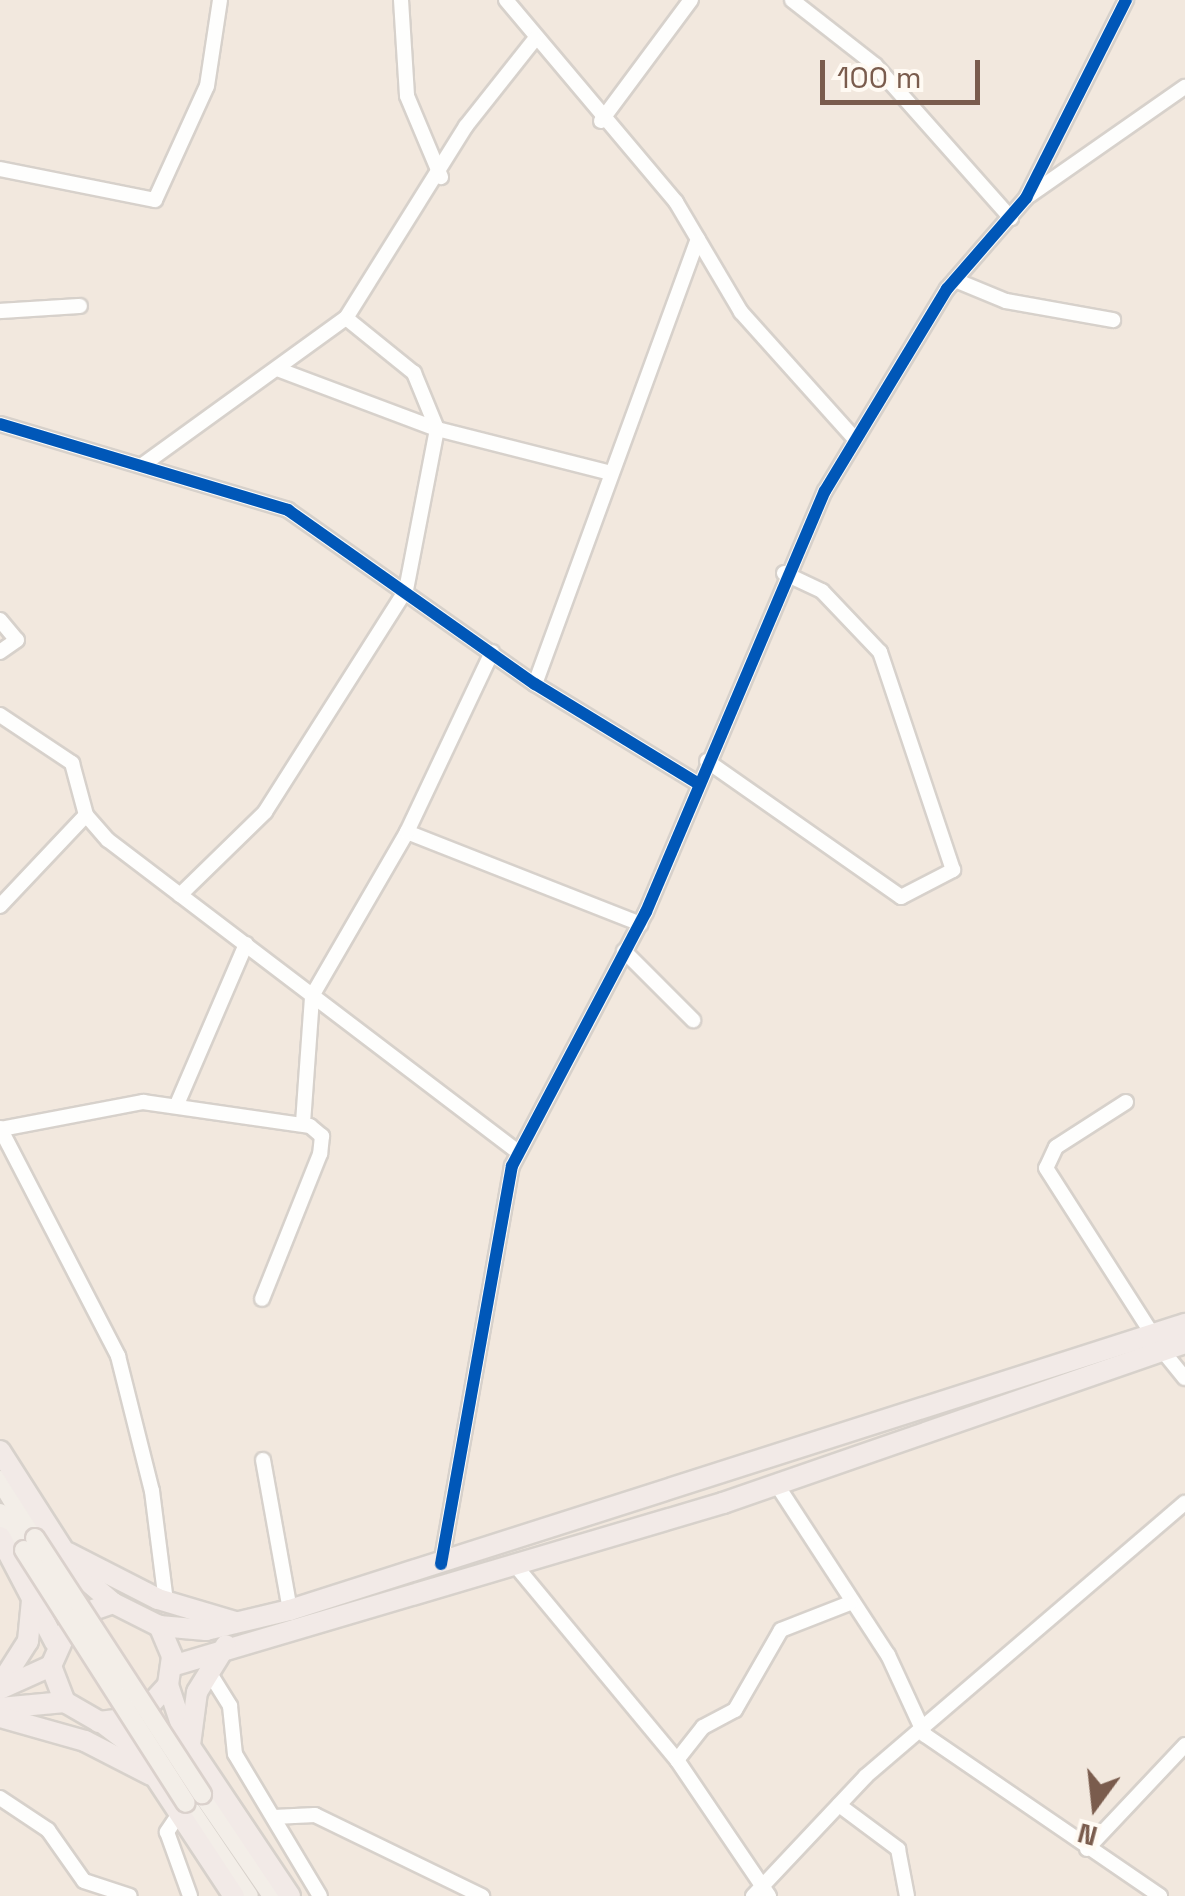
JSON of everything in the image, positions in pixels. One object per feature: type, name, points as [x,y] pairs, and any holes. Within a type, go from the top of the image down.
[{"type":"highway","points":[[99,1722],[139,1717],[170,1676],[226,1645],[515,1566],[777,1485],[1158,1342],[1185,1324]]},
{"type":"highway","points":[[0,1451],[64,1550],[112,1604],[159,1626],[236,1622],[290,1610],[1158,1342],[1185,1342]]},
{"type":"highway","points":[[0,1537],[33,1588],[55,1642]]},
{"type":"highway","points":[[64,1550],[166,1602],[236,1622]]},
{"type":"highway","points":[[0,1687],[28,1641],[33,1588]]},
{"type":"highway","points":[[65,1702],[51,1666],[55,1642],[82,1611],[112,1604]]},
{"type":"highway","points":[[159,1626],[190,1747],[290,1896]]},
{"type":"highway","points":[[190,1747],[192,1708],[226,1645]]},
{"type":"highway","points":[[0,1687],[51,1666]]},
{"type":"highway","points":[[0,1708],[65,1702],[130,1741],[154,1776]]},
{"type":"highway","points":[[0,1717],[85,1741],[154,1776],[189,1804],[234,1896]]},
{"type":"main road","points":[[0,1480],[30,1544],[249,1896]]},
{"type":"main road","points":[[0,1513],[30,1544]]},
{"type":"main road","points":[[189,1804],[272,1896]]},
{"type":"street","points":[[0,168],[155,200],[206,86],[220,0]]},
{"type":"street","points":[[401,0],[407,96],[440,177]]},
{"type":"street","points":[[506,0],[698,239],[741,312],[856,439]]},
{"type":"street","points":[[602,121],[691,0]]},
{"type":"street","points":[[792,0],[875,65],[1011,218]]},
{"type":"street","points":[[440,1564],[518,1152],[640,924],[784,572],[856,439],[955,280],[1026,198],[1126,0]]},
{"type":"street","points":[[144,464],[346,318],[440,177],[466,126],[535,39]]},
{"type":"street","points":[[1026,198],[1185,87]]},
{"type":"street","points":[[536,684],[698,239]]},
{"type":"street","points":[[955,280],[1006,301],[1113,320]]},
{"type":"street","points":[[0,310],[80,306]]},
{"type":"street","points":[[180,894],[265,812],[406,590],[437,429],[414,374],[346,318]]},
{"type":"street","points":[[277,369],[437,429],[612,473]]},
{"type":"street","points":[[0,424],[288,510],[536,684],[697,783]]},
{"type":"street","points":[[707,761],[901,897],[954,870],[880,652],[822,591],[784,572]]},
{"type":"street","points":[[0,620],[17,640],[0,652]]},
{"type":"street","points":[[303,1124],[312,996],[408,832],[492,652]]},
{"type":"street","points":[[0,715],[72,763],[86,815],[180,894],[518,1152]]},
{"type":"street","points":[[0,906],[86,815]]},
{"type":"street","points":[[408,832],[640,924]]},
{"type":"street","points":[[178,1102],[246,944]]},
{"type":"street","points":[[624,951],[693,1020]]},
{"type":"street","points":[[166,1602],[152,1491],[118,1356],[2,1135],[178,1102],[303,1124],[322,1136],[320,1154],[262,1299]]},
{"type":"street","points":[[1126,1102],[1056,1146],[1046,1168],[1185,1378]]},
{"type":"street","points":[[262,1460],[290,1610]]},
{"type":"street","points":[[777,1485],[888,1656],[925,1735],[1087,1850],[1160,1896]]},
{"type":"street","points":[[515,1566],[678,1760],[762,1892],[839,1804],[925,1735],[1185,1503]]},
{"type":"street","points":[[678,1760],[703,1727],[735,1710],[781,1630],[850,1602]]},
{"type":"street","points":[[209,1672],[230,1706],[235,1754],[320,1896]]},
{"type":"street","points":[[1087,1850],[1185,1745]]},
{"type":"street","points":[[0,1798],[48,1830],[84,1880],[130,1896]]},
{"type":"street","points":[[189,1804],[167,1832],[190,1896]]},
{"type":"street","points":[[839,1804],[898,1850],[907,1896]]},
{"type":"street","points":[[274,1817],[315,1815],[482,1896]]},
{"type":"shaded area","points":[[0,0],[1185,0],[1185,1896],[0,1896]]},
{"type":"cycle path","points":[[441,1564],[512,1166],[646,912],[825,491],[947,289],[1026,198],[1126,0]]},
{"type":"cycle path","points":[[0,424],[288,510],[535,684],[697,783]]}]
